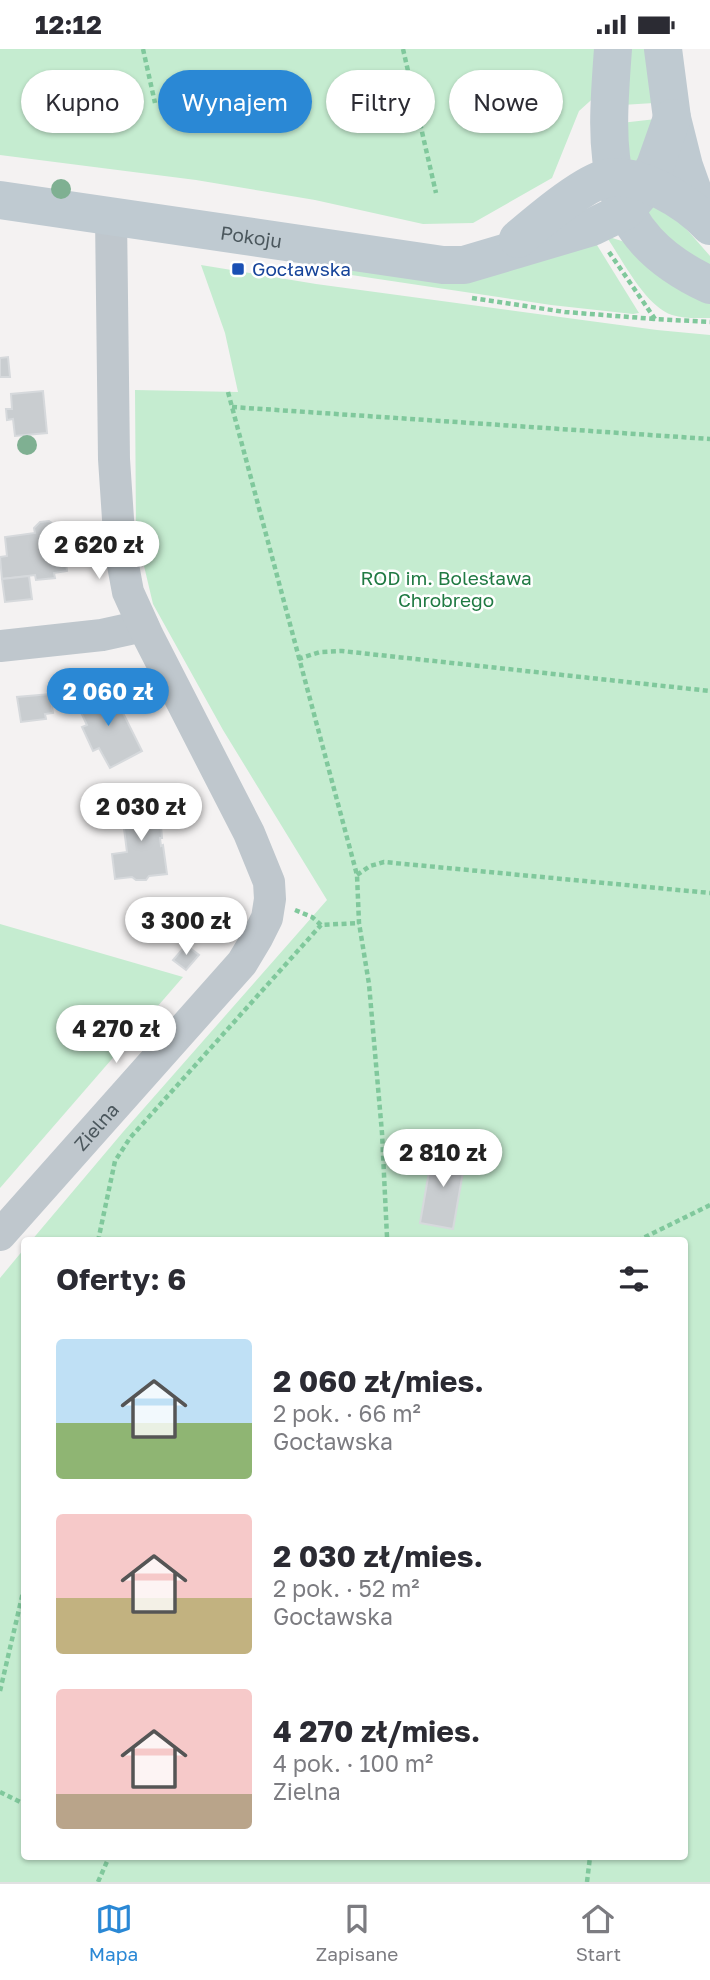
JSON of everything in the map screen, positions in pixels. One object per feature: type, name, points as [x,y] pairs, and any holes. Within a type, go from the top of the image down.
[{"type":"street","points":[[613,49],[608,114],[636,227],[658,252],[680,270],[710,285]]},
{"type":"street","points":[[663,49],[672,118],[684,166],[706,222]]},
{"type":"street","points":[[626,191],[664,144],[672,118]]},
{"type":"street","points":[[626,191],[675,198],[706,222]]},
{"type":"street","name":"Pokoju","points":[[0,200],[443,265],[464,265],[592,227],[626,191]]},
{"type":"street","points":[[0,646],[102,635],[143,626],[128,591],[120,549],[114,459],[111,216]]},
{"type":"street","name":"Zielna","points":[[0,1235],[242,963],[267,918],[269,883],[254,846],[143,626]]},
{"type":"path","points":[[143,49],[155,103]]},
{"type":"path","points":[[403,49],[436,193]]},
{"type":"path","points":[[228,392],[357,875],[359,923],[369,984],[382,1133],[387,1237]]},
{"type":"path","points":[[232,407],[710,439]]},
{"type":"path","points":[[298,659],[320,652],[342,651],[710,691]]},
{"type":"path","points":[[357,875],[370,866],[384,862],[710,893]]},
{"type":"path","points":[[312,917],[321,925],[359,923]]},
{"type":"path","points":[[99,1237],[115,1161],[130,1137],[321,925]]},
{"type":"path","points":[[645,1237],[710,1205]]},
{"type":"path","points":[[0,1691],[21,1601]]},
{"type":"path","points":[[0,1792],[21,1802]]},
{"type":"path","points":[[98,1882],[108,1860]]},
{"type":"path","points":[[587,1882],[590,1860]]},
{"type":"green space","points":[[0,49],[603,49],[599,93],[579,111],[552,178],[473,223],[423,224],[315,200],[196,180],[0,155]]},
{"type":"green space","points":[[625,49],[646,49],[654,103],[622,105]]},
{"type":"green space","points":[[656,119],[633,170],[621,123]]},
{"type":"green space","points":[[648,202],[682,224],[710,256],[710,275],[688,264],[643,207]]},
{"type":"green space","points":[[606,236],[628,243],[710,295],[710,318],[681,317],[662,310],[643,292]]},
{"type":"green space","points":[[592,237],[639,313],[551,305],[298,267]]},
{"type":"green space","name":"ROD im. Bolesława Chrobrego","points":[[201,265],[316,284],[710,335],[710,1882],[0,1882],[0,1278],[21,1253],[21,1860],[688,1860],[688,1237],[34,1237],[327,900],[223,730],[153,604],[136,532],[135,390],[238,392],[225,333]]},
{"type":"green space","points":[[0,924],[183,977],[0,1188]]},
{"type":"building","points":[[8,357],[10,377],[0,377],[0,358]]},
{"type":"building","points":[[43,391],[47,433],[15,436],[13,419],[7,420],[6,409],[12,409],[11,394]]},
{"type":"building","points":[[49,521],[56,526],[56,531],[62,530],[67,571],[54,573],[55,578],[36,580],[35,575],[2,579],[0,557],[7,556],[5,537],[35,533],[34,528],[40,522]]},
{"type":"building","points":[[29,576],[32,599],[5,602],[2,579]]},
{"type":"building","points":[[110,687],[142,751],[110,768],[99,748],[93,751],[82,727],[87,725],[77,704]]},
{"type":"building","points":[[50,694],[53,713],[45,714],[46,719],[21,722],[17,697]]},
{"type":"building","points":[[159,800],[160,838],[167,874],[149,876],[146,880],[132,877],[115,879],[112,854],[127,852],[121,805]]},
{"type":"building","points":[[186,945],[199,955],[186,970],[173,960]]},
{"type":"building","points":[[433,1149],[466,1155],[453,1229],[420,1223]]},
{"type":"place","name":"Gocławska","points":[[238,269]]}]
